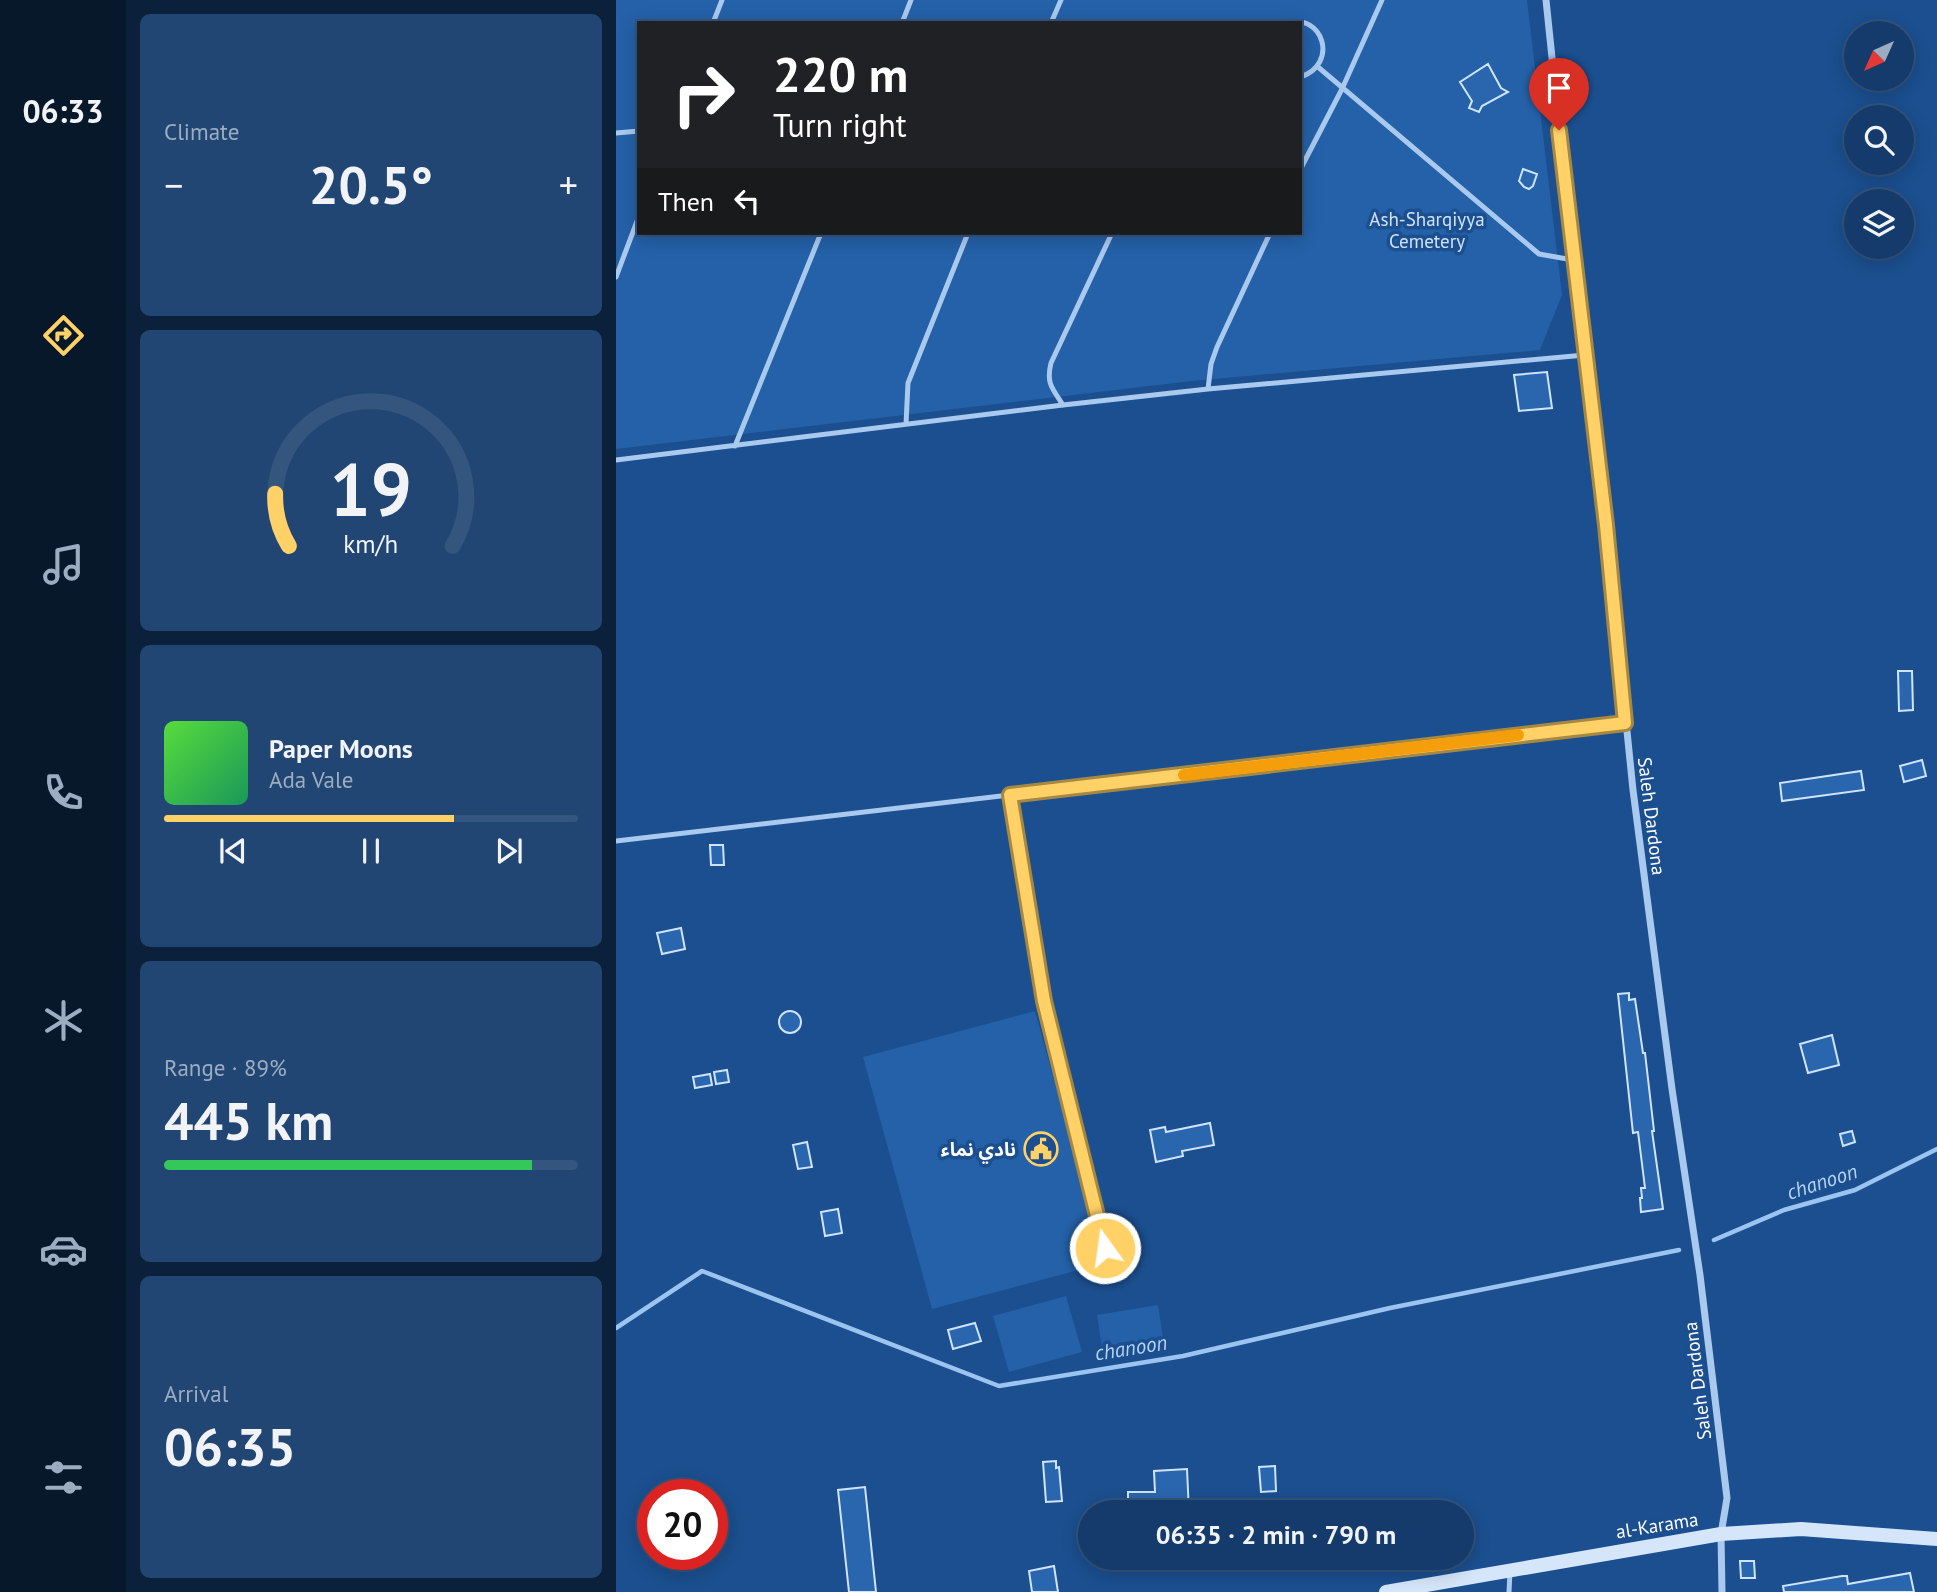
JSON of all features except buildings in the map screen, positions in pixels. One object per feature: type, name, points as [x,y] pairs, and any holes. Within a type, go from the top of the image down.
[{"type":"main road","name":"al-Karama","points":[[1386,1592],[1721,1534],[1801,1529],[1937,1539]]},
{"type":"street","name":"Saleh Dardona","points":[[1546,0],[1573,260],[1606,525],[1625,723],[1672,1089],[1700,1275],[1727,1498],[1721,1534],[1722,1592]]},
{"type":"lane","points":[[714,21],[722,0]]},
{"type":"lane","points":[[903,21],[911,0]]},
{"type":"lane","points":[[1052,21],[1060,0]]},
{"type":"lane","points":[[1302,166],[1342,89],[1382,0]]},
{"type":"lane","points":[[1302,23],[1317,32],[1324,49],[1318,67],[1302,76]]},
{"type":"lane","points":[[1318,67],[1539,254],[1573,260]]},
{"type":"lane","points":[[616,133],[637,131]]},
{"type":"lane","points":[[616,277],[637,221]]},
{"type":"lane","points":[[735,446],[820,235]]},
{"type":"lane","points":[[906,424],[908,383],[967,235]]},
{"type":"lane","points":[[1063,405],[1049,384],[1051,362],[1111,235]]},
{"type":"lane","points":[[1208,389],[1211,364],[1217,347],[1269,235]]},
{"type":"lane","points":[[616,460],[1208,389],[1585,355]]},
{"type":"lane","points":[[616,841],[1625,723]]},
{"type":"lane","points":[[1010,795],[1044,1001],[1105,1248]]},
{"type":"lane","points":[[1509,1592],[1510,1569]]},
{"type":"green space","name":"Ash-Sharqiyya Cemetery","points":[[616,0],[1527,0],[1562,295],[1540,350],[1192,381],[616,449]]},
{"type":"green space","points":[[1035,1011],[1105,1263],[932,1309],[863,1057]]},
{"type":"green space","points":[[1066,1296],[1082,1352],[1009,1372],[993,1316]]},
{"type":"green space","points":[[1158,1305],[1163,1338],[1102,1347],[1097,1315]]},
{"type":"waterway","name":"chanoon","points":[[1714,1240],[1784,1210],[1855,1190],[1937,1149]]},
{"type":"waterway","name":"chanoon","points":[[616,1328],[702,1271],[999,1386],[1183,1356],[1390,1308],[1679,1250]]},
{"type":"slow traffic","points":[[1184,775],[1518,735]]},
{"type":"place","name":"نادي نماء","points":[[1041,1149]]},
{"type":"route","points":[[1105,1248],[1044,1001],[1010,795],[1625,723],[1606,525],[1559,130]]}]
